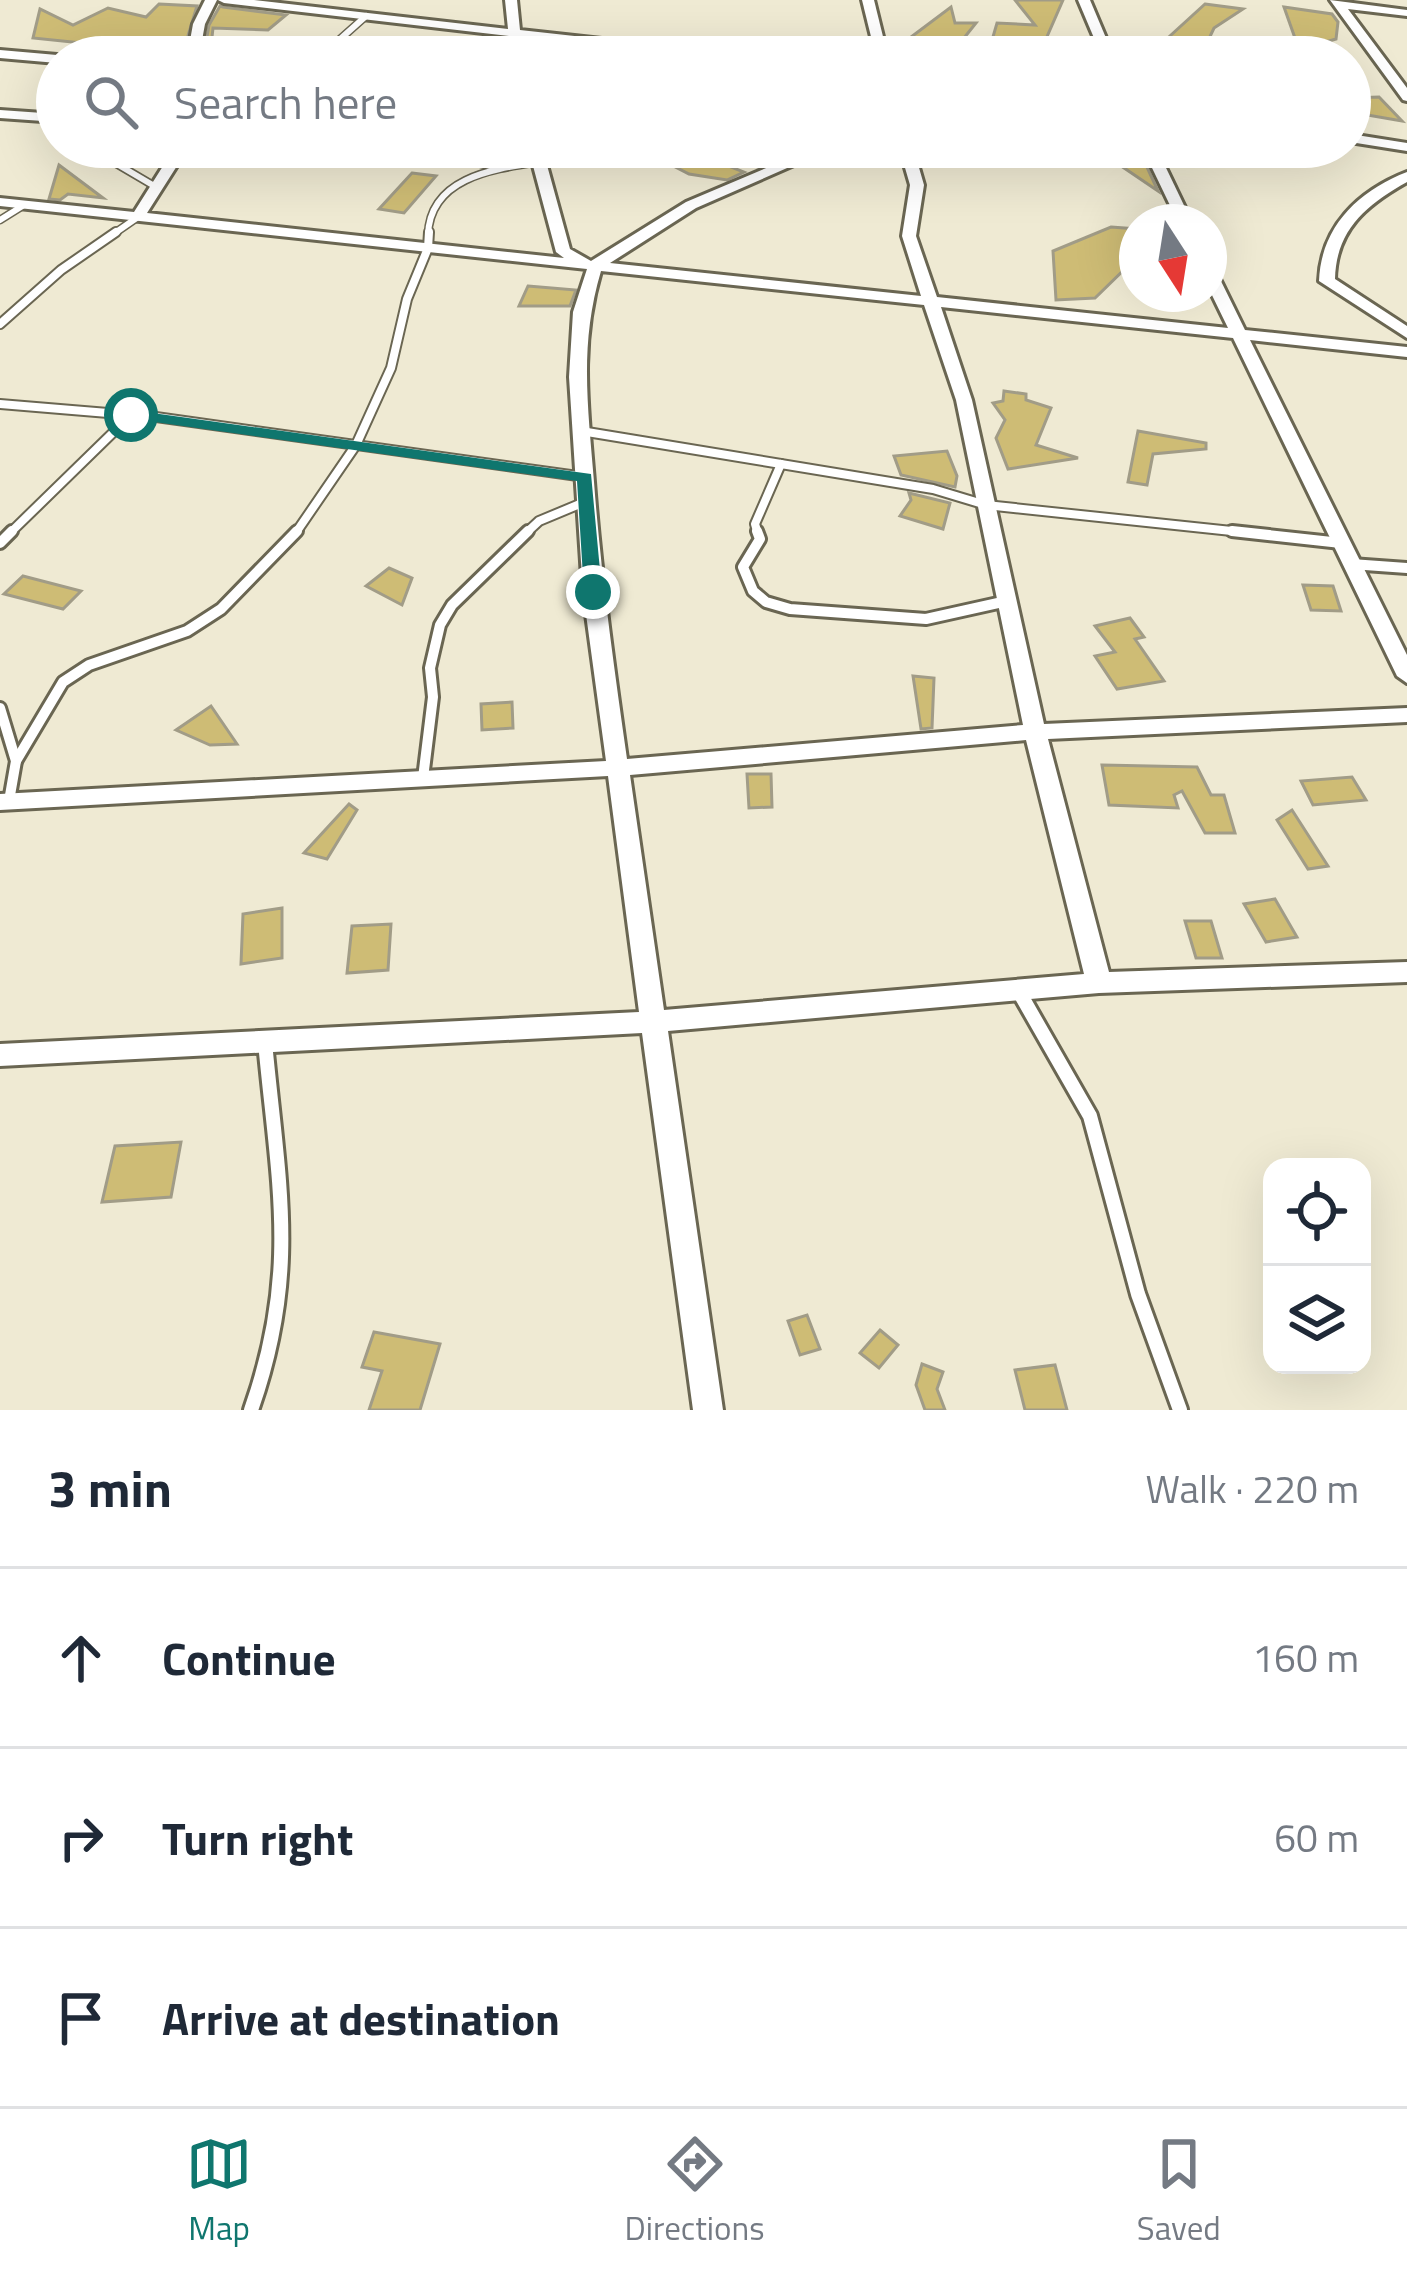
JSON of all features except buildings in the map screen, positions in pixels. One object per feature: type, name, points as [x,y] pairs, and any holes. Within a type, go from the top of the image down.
[{"type":"street","points":[[197,36],[211,0]]},
{"type":"street","points":[[224,0],[541,36]]},
{"type":"street","points":[[512,0],[514,36]]},
{"type":"street","points":[[868,0],[877,36]]},
{"type":"street","points":[[1084,0],[1099,36]]},
{"type":"street","points":[[1338,2],[1407,13]]},
{"type":"street","points":[[1338,2],[1363,36]]},
{"type":"street","points":[[1371,47],[1407,97]]},
{"type":"street","points":[[0,54],[36,57]]},
{"type":"street","points":[[0,114],[36,117]]},
{"type":"street","points":[[1371,141],[1407,147]]},
{"type":"street","points":[[138,217],[170,168]]},
{"type":"street","points":[[541,168],[563,252],[596,265]]},
{"type":"street","points":[[708,1410],[593,592],[578,377],[581,313],[596,265],[625,250],[653,225],[772,168]]},
{"type":"street","points":[[912,168],[917,185],[909,236],[964,400],[1034,732],[1100,983]]},
{"type":"street","points":[[1159,168],[1176,204]]},
{"type":"street","points":[[1407,176],[1378,191],[1344,221],[1328,250],[1326,271],[1327,280],[1407,333]]},
{"type":"street","points":[[0,202],[1407,352]]},
{"type":"street","points":[[1227,311],[1407,676]]},
{"type":"street","points":[[5,801],[618,768],[1034,732],[1407,715]]},
{"type":"street","points":[[0,1054],[653,1022],[1100,983],[1407,972]]},
{"type":"lane","points":[[343,36],[365,16]]},
{"type":"lane","points":[[129,168],[156,187]]},
{"type":"lane","points":[[5,801],[16,761],[63,682],[88,665],[187,631],[221,609],[290,542],[356,445],[391,368],[407,298],[428,248],[429,218],[445,195],[487,168]]},
{"type":"lane","points":[[0,220],[24,205]]},
{"type":"lane","points":[[0,324],[61,270],[138,217]]},
{"type":"lane","points":[[0,404],[131,415],[356,445],[586,489]]},
{"type":"lane","points":[[0,543],[131,415]]},
{"type":"lane","points":[[581,431],[668,440],[962,493],[986,505],[1341,544]]},
{"type":"lane","points":[[781,464],[755,524],[760,539],[743,567],[753,591],[766,602],[790,609],[926,619],[1007,602]]},
{"type":"lane","points":[[423,778],[433,698],[430,668],[440,625],[452,605],[539,521],[586,489]]},
{"type":"lane","points":[[1351,564],[1407,568]]},
{"type":"lane","points":[[0,708],[16,761]]},
{"type":"lane","points":[[1018,990],[1090,1116],[1138,1294],[1180,1410]]},
{"type":"lane","points":[[251,1410],[270,1364],[286,1280],[285,1213],[271,1129],[265,1041]]},
{"type":"route","points":[[131,415],[585,477],[593,592]]}]
